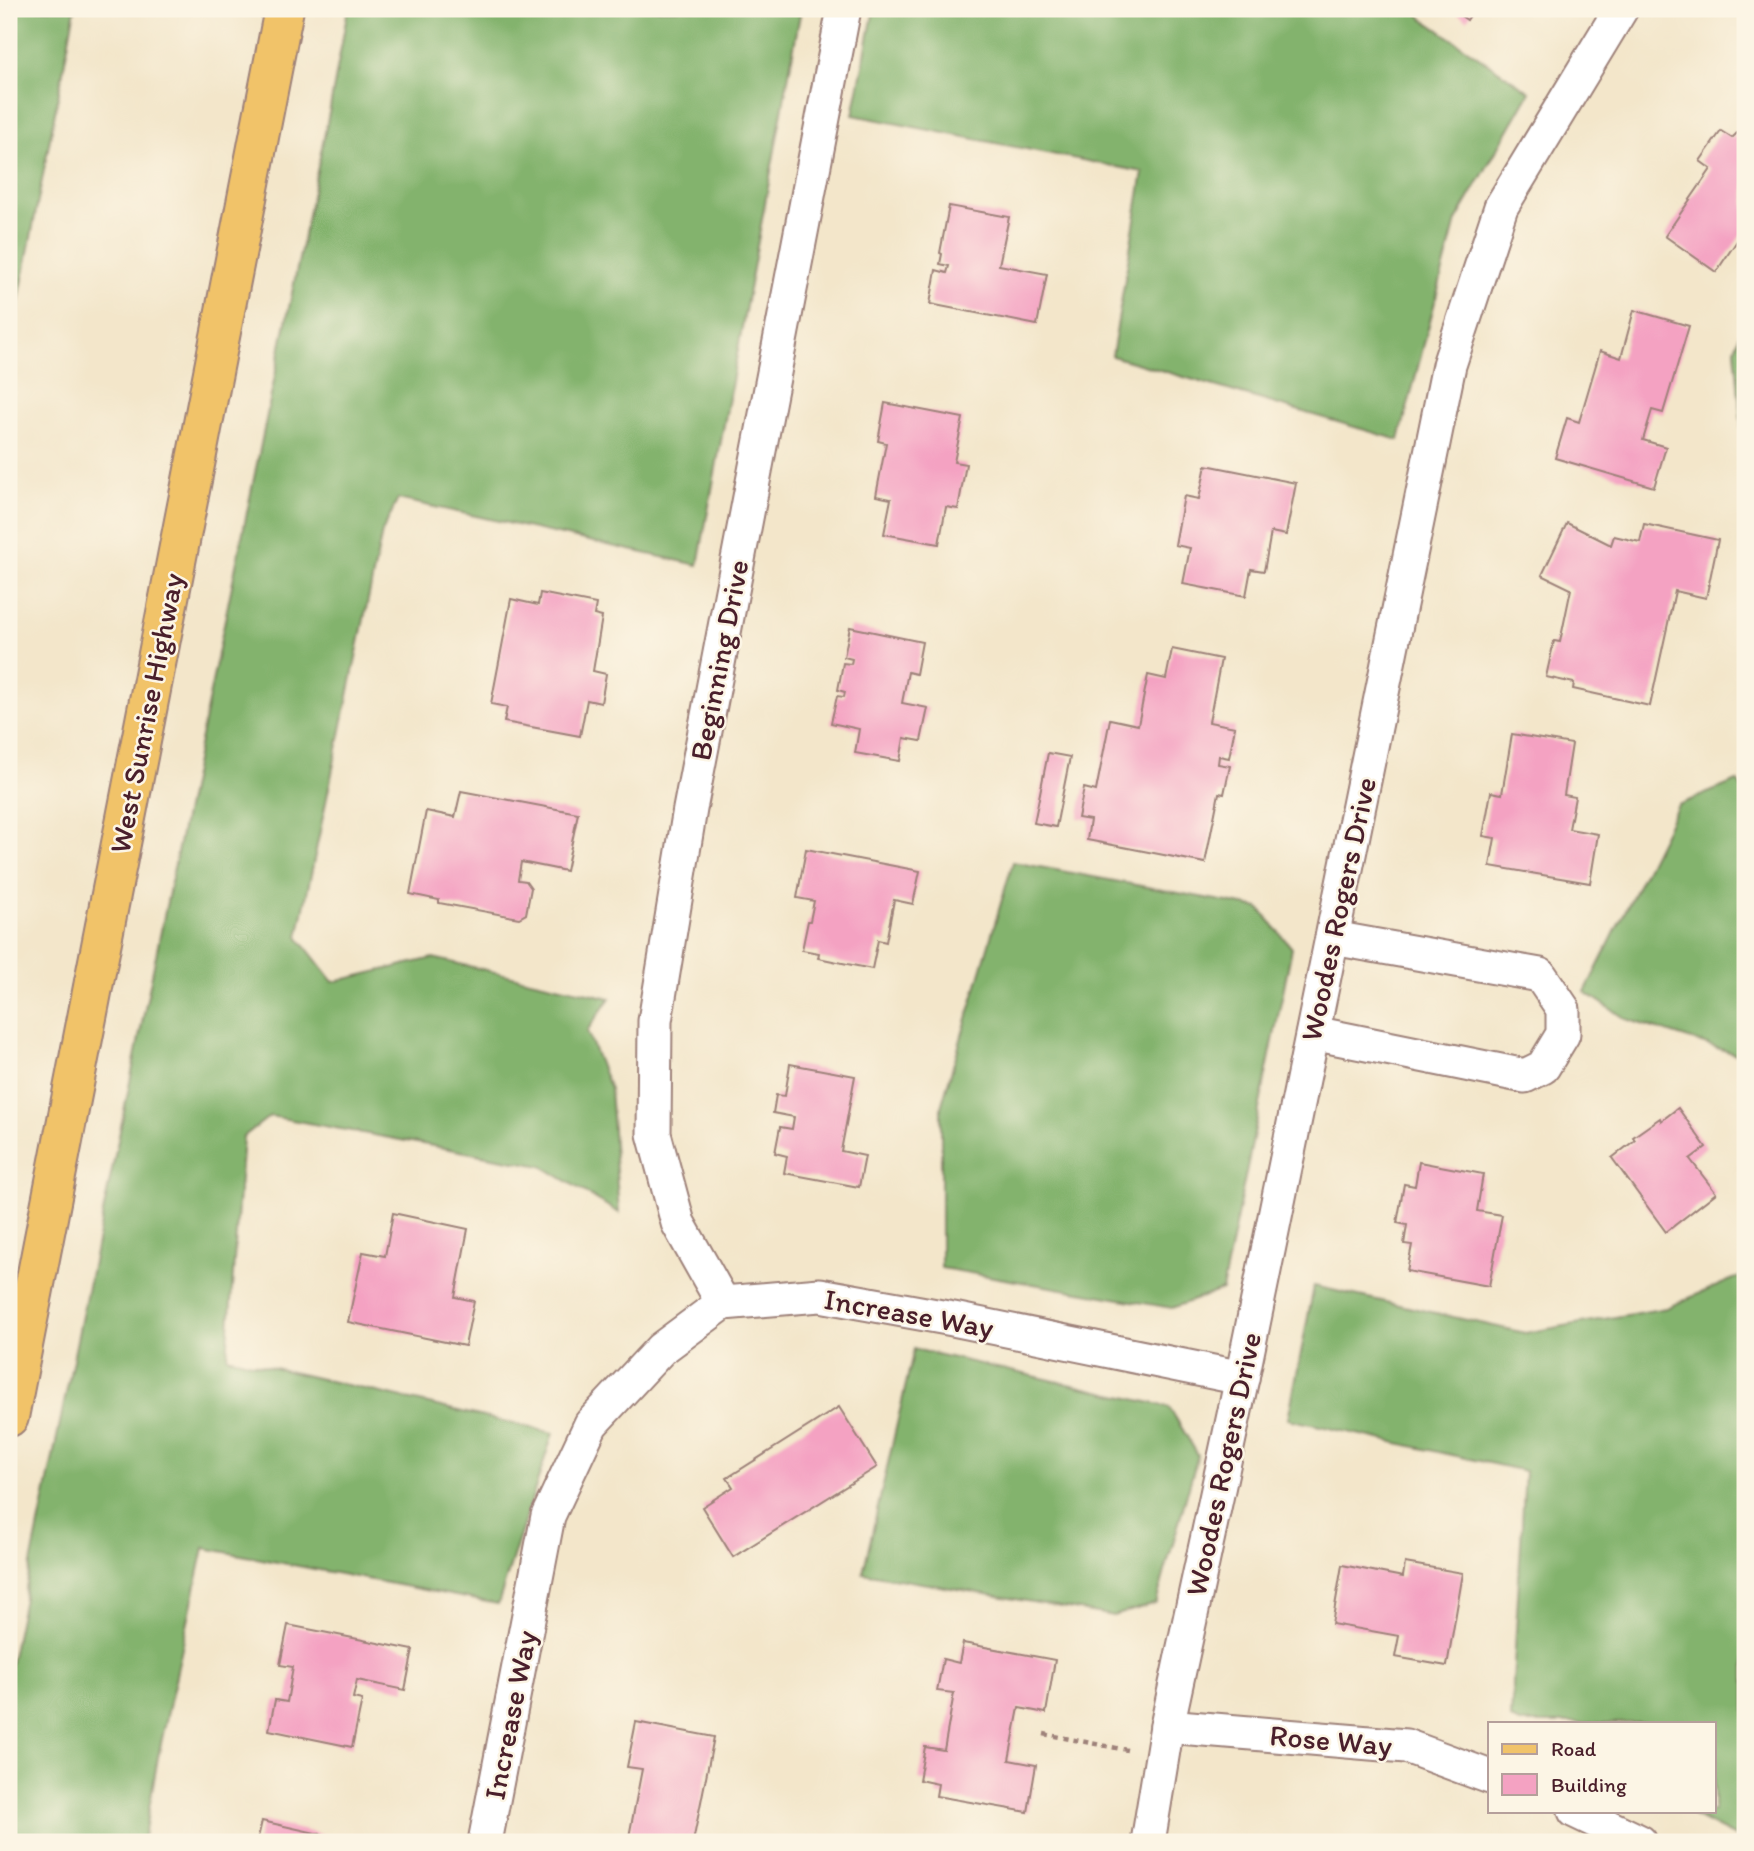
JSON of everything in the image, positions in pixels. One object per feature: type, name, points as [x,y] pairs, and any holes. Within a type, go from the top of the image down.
[{"type":"main road","name":"West Sunrise Highway","points":[[9,1417],[284,9]]},
{"type":"street","name":"Beginning Drive","points":[[723,1303],[678,1223],[654,1134],[655,1021],[690,809],[844,9]]},
{"type":"street","name":"Woodes Rogers Drive","points":[[1148,1842],[1164,1741],[1242,1378],[1450,365],[1501,207],[1621,9]]},
{"type":"street","points":[[1313,1033],[1525,1076],[1543,1066],[1563,1034],[1563,1009],[1540,975],[1333,938]]},
{"type":"street","name":"Increase Way","points":[[485,1842],[548,1516],[591,1424],[661,1349],[723,1303],[820,1295],[953,1319],[1242,1378]]},
{"type":"street","name":"Rose Way","points":[[1164,1741],[1406,1746],[1488,1776]]},
{"type":"street","points":[[1577,1812],[1640,1842]]},
{"type":"path","points":[[1044,1734],[1164,1741]]},
{"type":"green space","points":[[9,9],[75,9],[9,351]]},
{"type":"green space","points":[[348,9],[801,9],[698,565],[398,499],[382,532],[298,937],[333,982],[433,958],[610,998],[587,1031],[610,1089],[619,1213],[542,1166],[270,1116],[243,1137],[227,1357],[553,1433],[498,1604],[204,1548],[158,1757],[143,1842],[9,1842],[9,1671],[330,108]]},
{"type":"green space","points":[[874,9],[1415,9],[1423,19],[1530,92],[1456,221],[1399,440],[1112,356],[1143,172],[853,115]]},
{"type":"green space","points":[[1745,319],[1745,442],[1735,349]]},
{"type":"green space","points":[[1737,781],[1745,792],[1745,1057],[1626,1019],[1585,992],[1678,805]]},
{"type":"green space","points":[[1013,862],[1259,908],[1292,948],[1222,1290],[1172,1308],[941,1268],[941,1107]]},
{"type":"green space","points":[[1745,1274],[1745,1842],[1687,1812],[1716,1812],[1716,1722],[1518,1722],[1511,1719],[1525,1471],[1288,1419],[1314,1286],[1525,1333],[1666,1308]]},
{"type":"green space","points":[[914,1349],[1169,1407],[1198,1455],[1156,1603],[1114,1616],[863,1573]]},
{"type":"building","points":[[1451,9],[1474,9],[1467,20]]},
{"type":"building","points":[[1721,131],[1732,138],[1737,133],[1745,139],[1745,229],[1716,272],[1665,236],[1711,169],[1700,161]]},
{"type":"building","points":[[949,206],[1009,217],[999,265],[1047,274],[1037,325],[930,304],[936,270],[947,273],[949,266],[940,264],[940,253]]},
{"type":"building","points":[[1634,310],[1689,326],[1663,413],[1652,410],[1643,440],[1666,447],[1654,487],[1555,458],[1567,418],[1579,422],[1600,351],[1621,358]]},
{"type":"building","points":[[885,403],[963,418],[954,462],[966,464],[958,509],[946,507],[939,544],[884,534],[891,499],[876,496],[886,443],[878,441]]},
{"type":"building","points":[[1206,465],[1296,483],[1286,535],[1271,532],[1264,571],[1251,569],[1246,596],[1183,584],[1190,548],[1175,545],[1184,496],[1199,499]]},
{"type":"building","points":[[1567,523],[1611,545],[1614,536],[1640,542],[1644,524],[1718,540],[1706,598],[1675,591],[1650,706],[1573,689],[1574,683],[1546,677],[1554,641],[1560,642],[1571,589],[1542,575]]},
{"type":"building","points":[[540,593],[596,604],[594,615],[602,617],[593,671],[606,674],[601,703],[587,700],[580,736],[504,722],[507,707],[491,704],[511,599],[538,605]]},
{"type":"building","points":[[850,627],[922,642],[916,674],[908,672],[902,703],[928,708],[921,741],[904,738],[900,761],[855,753],[859,729],[831,723],[837,696],[844,697],[845,692],[838,690],[843,663],[851,664],[852,659],[844,657]]},
{"type":"building","points":[[1172,649],[1221,659],[1209,722],[1235,727],[1229,758],[1219,756],[1218,764],[1230,766],[1224,794],[1219,793],[1205,863],[1087,840],[1090,820],[1078,818],[1084,788],[1096,791],[1110,719],[1138,725],[1148,675],[1166,679]]},
{"type":"building","points":[[1512,734],[1572,744],[1564,795],[1575,797],[1569,829],[1598,834],[1590,883],[1490,866],[1495,838],[1483,836],[1491,792],[1502,794]]},
{"type":"building","points":[[1048,753],[1070,757],[1056,827],[1034,823]]},
{"type":"building","points":[[461,791],[578,813],[566,871],[521,862],[518,880],[526,881],[531,888],[526,914],[519,918],[439,903],[439,900],[410,894],[426,811],[455,817]]},
{"type":"building","points":[[806,849],[920,871],[913,904],[894,900],[886,942],[878,940],[872,969],[818,958],[819,953],[802,950],[814,901],[797,898]]},
{"type":"building","points":[[790,1064],[855,1076],[841,1151],[865,1156],[859,1187],[784,1173],[787,1156],[775,1153],[780,1127],[792,1129],[794,1117],[773,1113],[776,1095],[785,1096]]},
{"type":"building","points":[[1678,1108],[1706,1147],[1690,1159],[1716,1193],[1666,1232],[1612,1158],[1635,1140],[1633,1137]]},
{"type":"building","points":[[1419,1162],[1483,1174],[1477,1211],[1502,1215],[1489,1286],[1407,1271],[1412,1245],[1404,1244],[1407,1225],[1397,1223],[1404,1184],[1415,1186]]},
{"type":"building","points":[[393,1213],[468,1229],[455,1297],[474,1301],[465,1346],[348,1322],[363,1252],[385,1256]]},
{"type":"building","points":[[839,1407],[877,1467],[733,1557],[702,1507],[733,1487],[727,1478]]},
{"type":"building","points":[[1405,1563],[1463,1573],[1447,1666],[1395,1657],[1399,1636],[1332,1624],[1342,1565],[1403,1577]]},
{"type":"building","points":[[288,1625],[413,1650],[405,1690],[357,1680],[353,1698],[362,1700],[352,1747],[269,1730],[275,1700],[287,1702],[293,1667],[280,1665]]},
{"type":"building","points":[[963,1643],[1055,1660],[1046,1713],[1019,1708],[1009,1760],[1036,1765],[1028,1812],[936,1796],[938,1784],[919,1780],[925,1747],[944,1750],[954,1693],[937,1691],[943,1659],[959,1663]]},
{"type":"building","points":[[636,1722],[714,1737],[693,1842],[628,1842],[642,1769],[627,1767]]},
{"type":"building","points":[[262,1821],[351,1841],[351,1842],[257,1842]]}]
